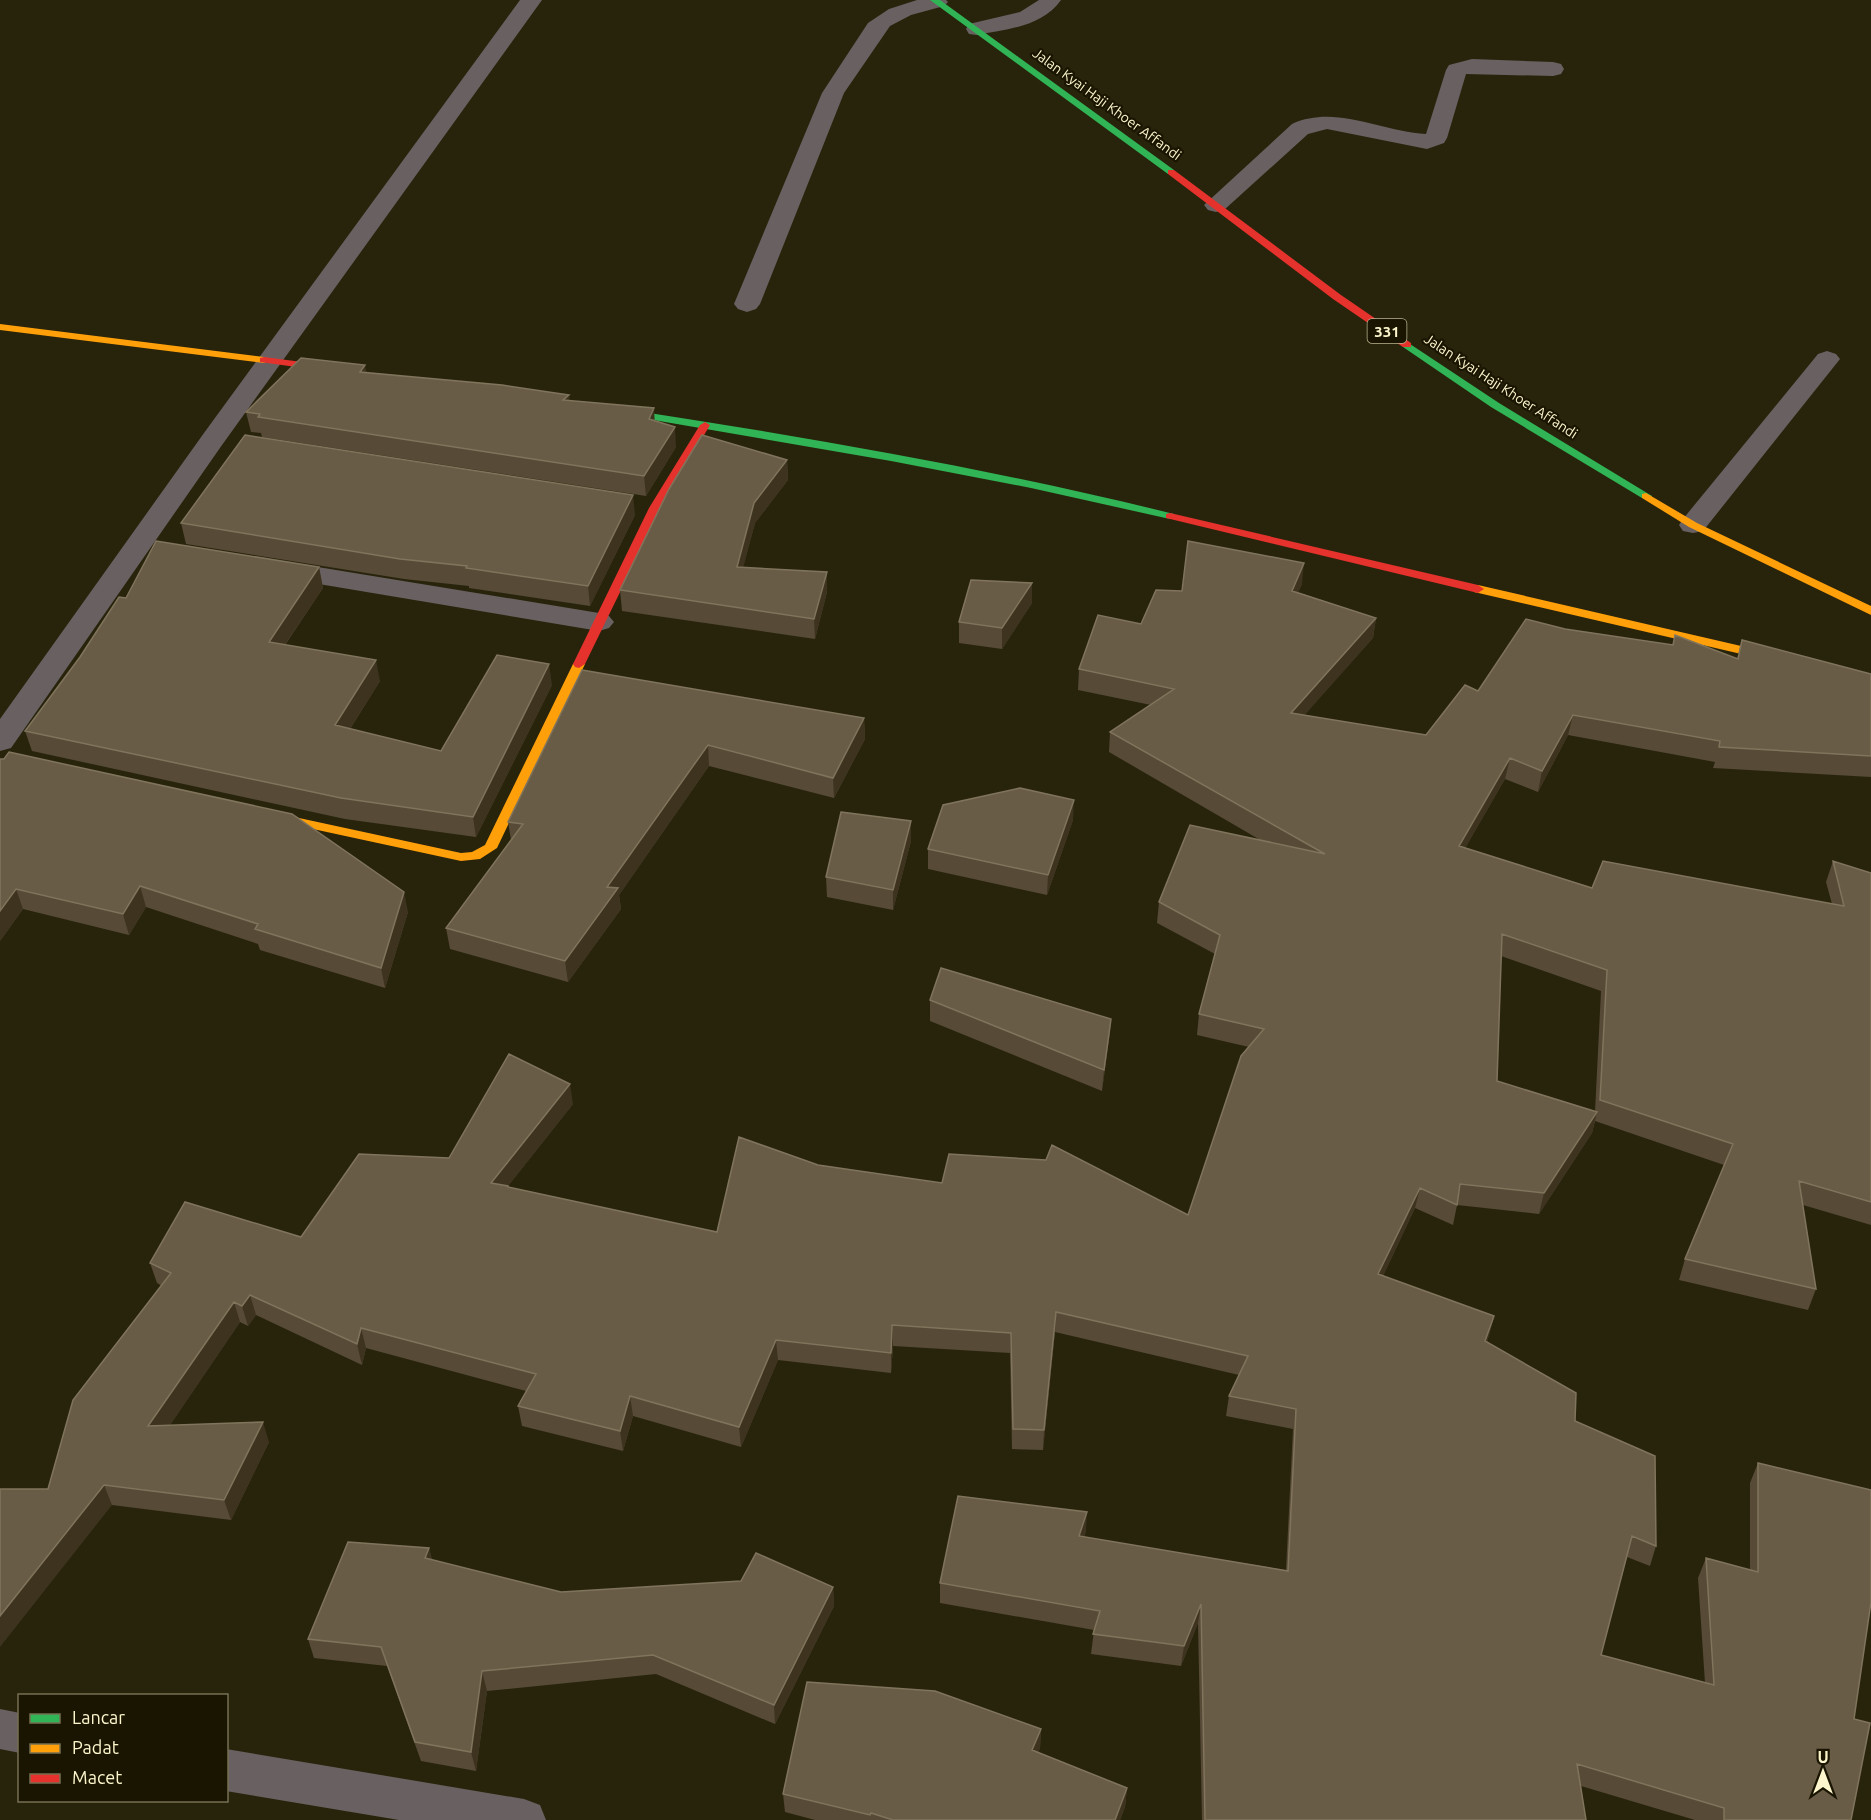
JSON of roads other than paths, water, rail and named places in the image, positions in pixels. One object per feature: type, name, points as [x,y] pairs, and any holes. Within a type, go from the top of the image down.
[{"type":"street","points":[[0,741],[149,548],[225,441],[271,360],[531,0]]},
{"type":"street","points":[[977,29],[1034,14],[1045,8],[1050,0]]},
{"type":"street","points":[[747,304],[833,93],[876,28],[885,19],[896,11],[935,1]]},
{"type":"street","name":"Jalan Kyai Haji Khoer Affandi","points":[[935,1],[977,29],[1337,297],[1495,405],[1693,525],[1871,611]]},
{"type":"street","points":[[1216,205],[1300,129],[1313,123],[1327,122],[1426,142],[1436,138],[1457,70],[1472,66],[1554,69]]},
{"type":"street","points":[[0,327],[351,371]]},
{"type":"street","points":[[1693,525],[1827,359]]},
{"type":"street","points":[[603,409],[771,435],[1049,487],[1658,632],[1871,680]]},
{"type":"street","points":[[254,812],[461,857],[485,852],[490,848],[599,622],[643,506],[705,425]]},
{"type":"street","points":[[244,564],[599,622]]},
{"type":"street","points":[[0,1729],[18,1733]]},
{"type":"street","points":[[228,1770],[524,1820]]}]
